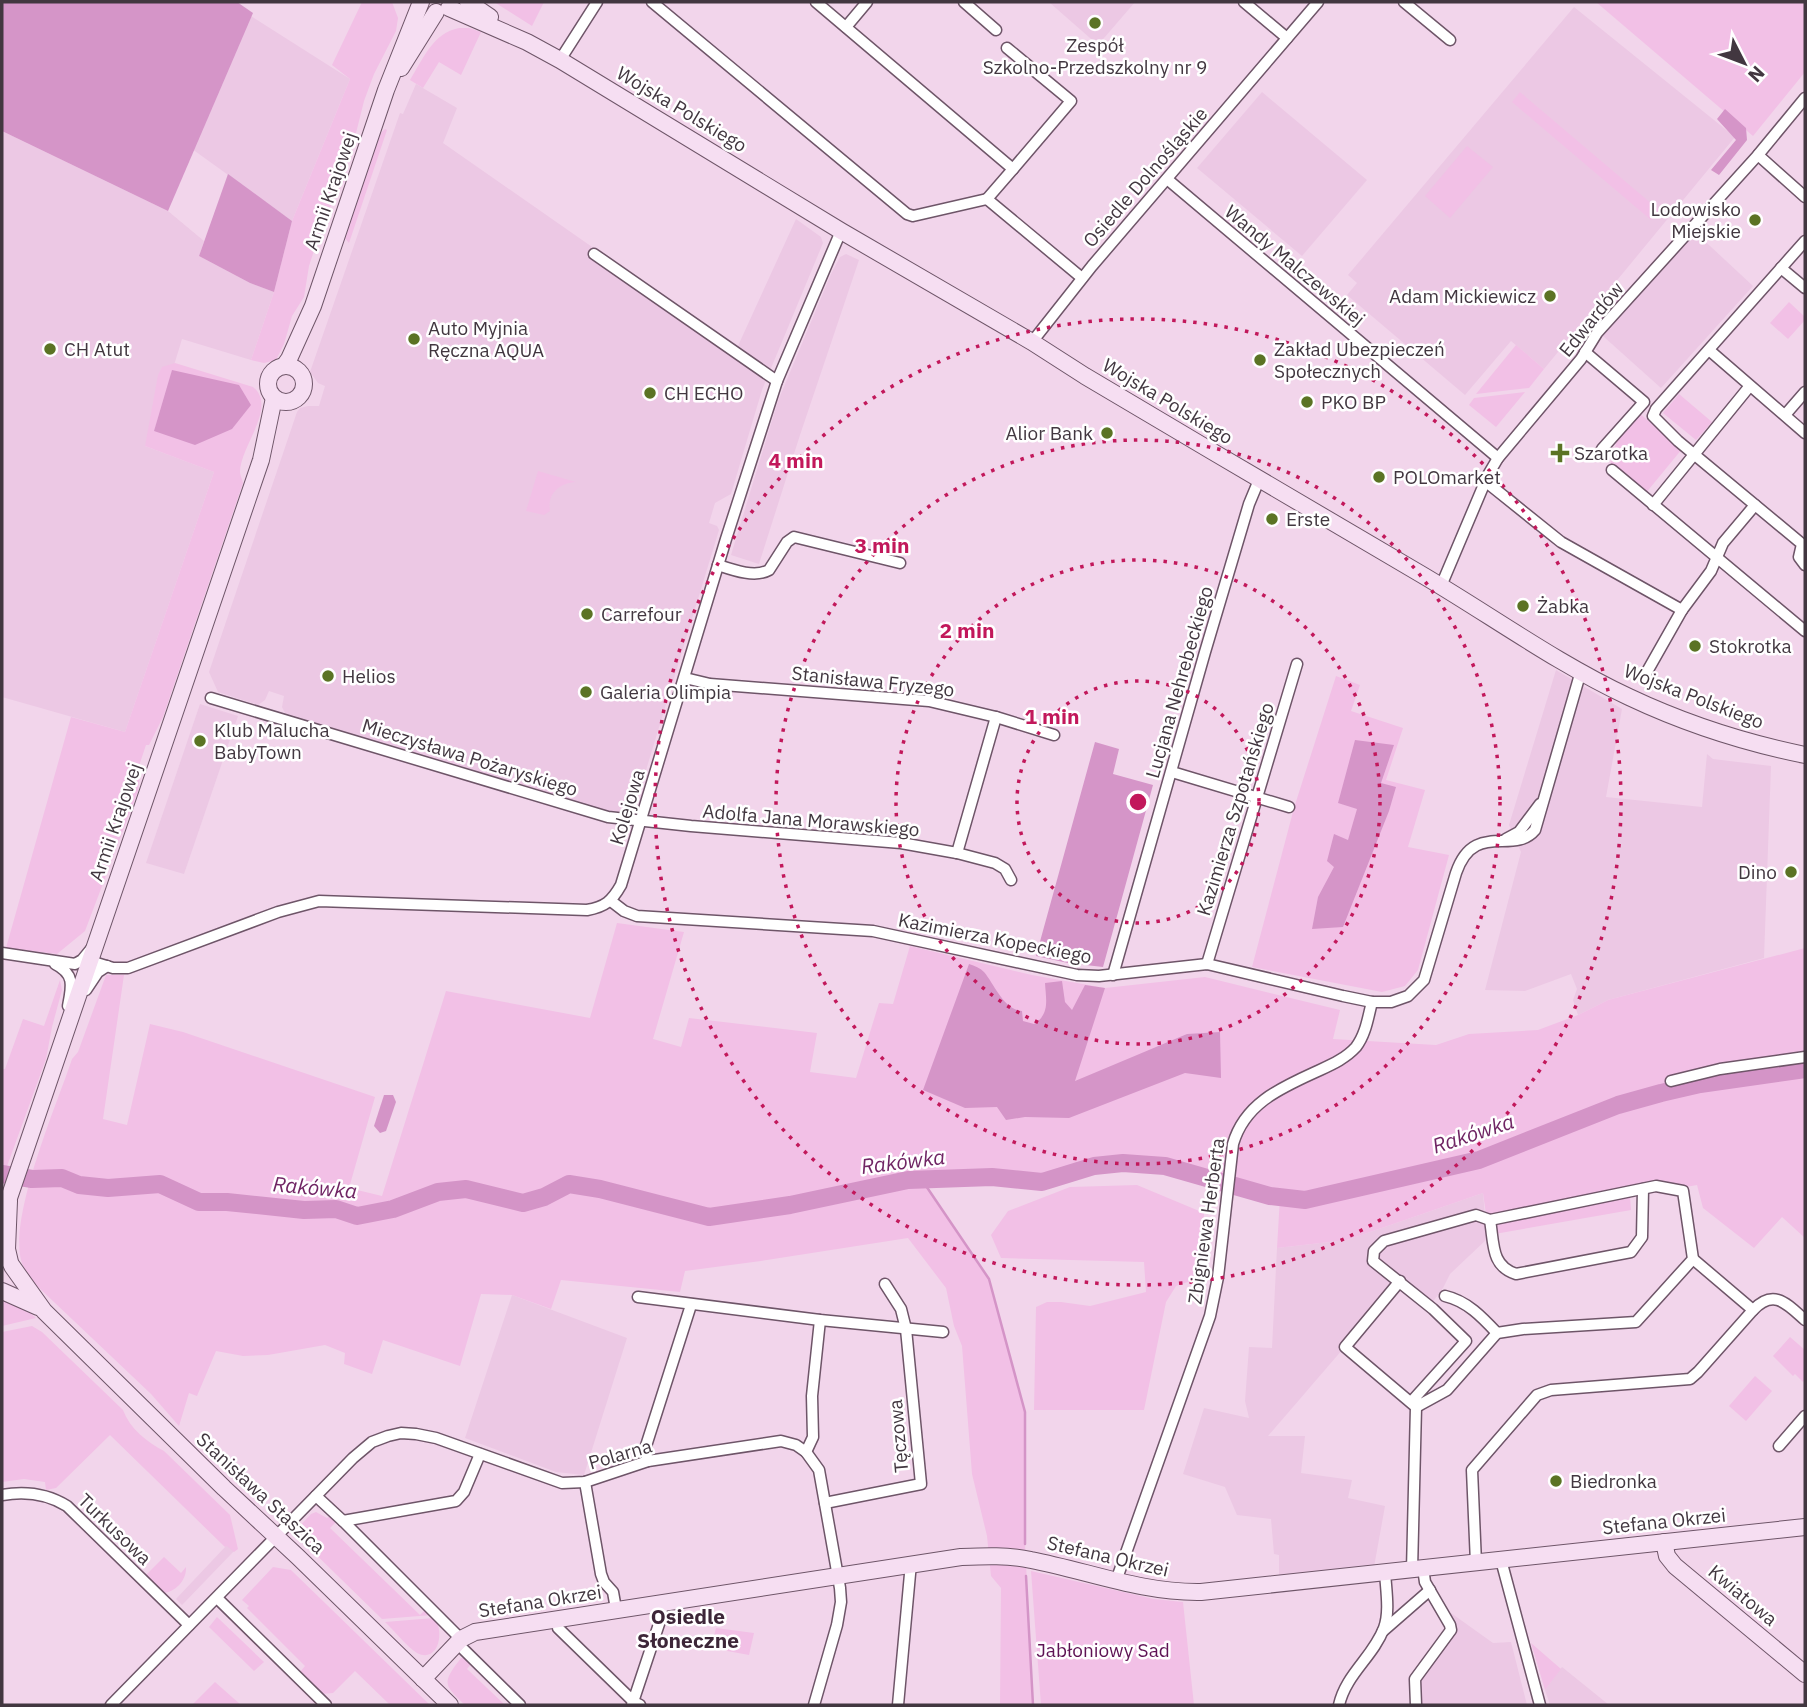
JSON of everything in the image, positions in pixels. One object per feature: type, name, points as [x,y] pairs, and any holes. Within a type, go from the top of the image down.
[{"type":"street","points":[[412,2],[412,23]]},
{"type":"street","name":"Armii Krajowej","points":[[292,369],[386,90],[421,2]]},
{"type":"street","name":"Wojska Polskiego","points":[[421,2],[430,10],[471,6],[841,231],[1032,342],[1581,671],[1631,698],[1694,723],[1805,755]]},
{"type":"street","points":[[561,60],[597,2]]},
{"type":"street","points":[[652,2],[907,214],[913,216],[987,199],[1071,101],[1007,48]]},
{"type":"street","points":[[816,2],[1013,169]]},
{"type":"street","points":[[846,27],[867,2]]},
{"type":"street","points":[[964,2],[996,30]]},
{"type":"street","points":[[1244,2],[1287,38]]},
{"type":"street","name":"Osiedle Dolnośląskie","points":[[1032,342],[1082,278],[1318,2]]},
{"type":"street","points":[[1404,2],[1450,40]]},
{"type":"street","points":[[414,49],[428,32],[457,17],[471,6]]},
{"type":"street","name":"Armii Krajowej","points":[[386,90],[424,29],[447,7]]},
{"type":"street","name":"Edwardów","points":[[1441,586],[1485,481],[1498,458],[1586,352],[1597,333],[1758,155],[1805,98]]},
{"type":"street","points":[[1758,155],[1805,197]]},
{"type":"street","name":"Wandy Malczewskiej","points":[[1167,179],[1498,458]]},
{"type":"street","points":[[987,199],[1082,278]]},
{"type":"street","name":"Kolejowa","points":[[611,901],[621,885],[777,381],[841,231]]},
{"type":"street","points":[[1805,241],[1653,413],[1655,420],[1694,454],[1755,506],[1804,542],[1799,557],[1805,565]]},
{"type":"street","points":[[594,254],[777,381]]},
{"type":"street","points":[[1782,268],[1805,288]]},
{"type":"street","points":[[1709,350],[1805,433]]},
{"type":"street","points":[[1586,352],[1644,402],[1602,449]]},
{"type":"street","points":[[277,368],[292,369],[304,381],[303,392],[297,399],[281,400],[269,391],[268,379],[277,368]]},
{"type":"street","points":[[1653,505],[1749,387]]},
{"type":"street","points":[[1785,415],[1805,392]]},
{"type":"street","name":"Armii Krajowej","points":[[8,1261],[8,1198],[281,400]]},
{"type":"street","points":[[1612,470],[1805,631]]},
{"type":"street","name":"Lucjana Nehrebeckiego","points":[[1113,975],[1233,558],[1259,480]]},
{"type":"street","points":[[1485,481],[1561,542],[1682,610]]},
{"type":"street","points":[[1644,677],[1682,610],[1711,570],[1723,543],[1755,506]]},
{"type":"street","points":[[718,565],[758,574],[765,573],[787,542],[794,537],[900,563]]},
{"type":"street","name":"Kazimierza Szpotańskiego","points":[[1207,964],[1297,664]]},
{"type":"street","points":[[1372,1002],[1401,999],[1420,986],[1428,971],[1459,864],[1468,852],[1484,841],[1506,839],[1519,832],[1542,802],[1581,671]]},
{"type":"street","name":"Stanisława Fryzego","points":[[685,678],[710,684],[929,701],[996,717],[1054,735]]},
{"type":"street","name":"Mieczysława Pożaryskiego","points":[[211,698],[594,813],[641,821]]},
{"type":"street","points":[[957,853],[996,717]]},
{"type":"street","points":[[1172,772],[1289,807]]},
{"type":"street","name":"Adolfa Jana Morawskiego","points":[[641,821],[901,843],[996,863],[1005,870],[1011,880]]},
{"type":"street","points":[[90,961],[128,968],[286,909],[319,901],[587,910],[611,901]]},
{"type":"street","name":"Kazimierza Kopeckiego","points":[[611,901],[624,911],[637,916],[873,931],[1089,976],[1207,964],[1372,1002]]},
{"type":"street","points":[[2,953],[75,964],[82,960],[97,941]]},
{"type":"street","points":[[97,941],[99,955],[107,966]]},
{"type":"street","points":[[52,962],[64,969],[71,979],[72,988],[63,1038]]},
{"type":"street","points":[[63,1038],[92,979],[107,966]]},
{"type":"street","name":"Zbigniewa Herberta","points":[[1116,1581],[1210,1315],[1218,1277],[1234,1139],[1247,1115],[1264,1098],[1335,1063],[1352,1051],[1364,1034],[1372,1002]]},
{"type":"street","points":[[1671,1081],[1720,1069],[1805,1057]]},
{"type":"street","points":[[1416,1705],[1415,1679],[1451,1630],[1417,1569],[1414,1405],[1466,1341],[1400,1282],[1377,1267],[1373,1261],[1374,1251],[1384,1241],[1476,1215],[1490,1220],[1656,1186],[1683,1191],[1693,1259],[1753,1310]]},
{"type":"street","points":[[1490,1220],[1497,1262],[1504,1270],[1516,1274],[1632,1252],[1642,1237],[1643,1189]]},
{"type":"street","points":[[1414,1405],[1447,1390],[1497,1334],[1523,1329],[1636,1322],[1693,1259]]},
{"type":"street","points":[[2,1290],[12,1278],[8,1261]]},
{"type":"street","name":"Stanisława Staszica","points":[[8,1261],[44,1311],[450,1705]]},
{"type":"street","points":[[1400,1282],[1345,1347],[1414,1405]]},
{"type":"street","name":"Tęczowa","points":[[825,1503],[921,1484],[906,1329],[901,1309],[885,1284]]},
{"type":"street","name":"Stanisława Staszica","points":[[2,1290],[44,1311]]},
{"type":"street","points":[[1445,1296],[1456,1298],[1471,1307],[1497,1334]]},
{"type":"street","points":[[638,1297],[820,1320],[943,1332]]},
{"type":"street","points":[[1476,1563],[1472,1470],[1537,1395],[1552,1390],[1691,1378],[1764,1300],[1776,1299],[1786,1303],[1805,1320]]},
{"type":"street","points":[[648,1461],[645,1449],[691,1305]]},
{"type":"street","points":[[814,1705],[840,1610],[837,1575],[819,1470],[806,1452],[813,1437],[812,1396],[820,1320]]},
{"type":"street","points":[[1779,1446],[1805,1416]]},
{"type":"street","name":"Polarna","points":[[111,1705],[354,1458],[372,1442],[388,1436],[416,1434],[436,1438],[562,1483],[585,1482],[648,1461],[781,1441],[796,1445],[806,1452]]},
{"type":"street","points":[[343,1521],[456,1501],[464,1492],[480,1454]]},
{"type":"street","points":[[585,1482],[601,1573],[604,1582],[613,1592],[616,1609]]},
{"type":"street","name":"Turkusowa","points":[[2,1495],[16,1492],[43,1494],[67,1506],[189,1625]]},
{"type":"street","points":[[316,1496],[520,1705]]},
{"type":"street","name":"Stefana Okrzei","points":[[423,1679],[459,1641],[475,1632],[961,1557],[992,1555],[1028,1559],[1171,1592],[1201,1592],[1805,1527]]},
{"type":"street","name":"Kwiatowa","points":[[1664,1542],[1667,1556],[1675,1566],[1805,1674]]},
{"type":"street","points":[[1501,1560],[1539,1705]]},
{"type":"street","points":[[898,1705],[911,1563]]},
{"type":"street","points":[[1383,1631],[1386,1619],[1385,1573]]},
{"type":"street","points":[[1339,1705],[1348,1679],[1383,1631],[1430,1590]]},
{"type":"street","points":[[217,1598],[326,1705]]},
{"type":"street","points":[[558,1619],[558,1628],[635,1704],[662,1615],[661,1603]]},
{"type":"shaded area","points":[[2,2],[237,2],[253,13],[168,211],[2,131]]},
{"type":"shaded area","points":[[229,2],[350,79],[292,221],[117,95]]},
{"type":"shaded area","name":"Zespół Szkolno-Przedszkolny nr 9","points":[[1049,2],[1135,2],[1098,45]]},
{"type":"shaded area","points":[[1574,7],[1735,137],[1544,369],[1511,341],[1465,395],[1347,295],[1357,283],[1348,275]]},
{"type":"shaded area","points":[[416,84],[457,108],[443,143],[737,348],[796,219],[821,237],[823,243],[762,390],[731,494],[715,503],[709,523],[717,526],[719,530],[633,813],[610,813],[285,713],[282,707],[284,696],[269,691],[265,700],[258,705],[218,692],[209,672],[297,412],[300,408],[319,406],[325,386],[318,383],[310,372],[400,113],[403,114]]},
{"type":"shaded area","points":[[1262,92],[1367,180],[1302,256],[1197,168]]},
{"type":"shaded area","points":[[1725,109],[1746,128],[1747,140],[1719,175],[1711,170],[1736,140],[1717,119]]},
{"type":"shaded area","points":[[2,131],[168,211],[204,241],[199,256],[250,283],[274,292],[251,360],[182,339],[154,431],[145,446],[214,472],[125,732],[2,697]]},
{"type":"shaded area","points":[[228,174],[292,221],[274,292],[250,283],[199,256]]},
{"type":"shaded area","points":[[1696,233],[1753,286],[1661,388],[1603,336]]},
{"type":"shaded area","points":[[846,254],[859,260],[759,564],[731,555],[778,401],[831,274],[840,257]]},
{"type":"shaded area","points":[[172,370],[239,385],[251,405],[232,429],[195,445],[154,431]]},
{"type":"shaded area","points":[[1556,670],[1622,709],[1606,797],[1702,807],[1707,754],[1713,759],[1771,766],[1764,958],[1608,1000],[1578,1015],[1573,1000],[1577,989],[1571,974],[1525,991],[1485,990],[1521,852],[1509,825]]},
{"type":"shaded area","points":[[200,704],[238,716],[184,874],[146,863]]},
{"type":"shaded area","points":[[1355,740],[1394,745],[1381,783],[1396,787],[1343,927],[1312,929],[1318,897],[1334,867],[1327,861],[1334,834],[1348,840],[1357,809],[1338,803]]},
{"type":"shaded area","points":[[1095,742],[1119,749],[1113,774],[1153,785],[1103,967],[1036,956]]},
{"type":"shaded area","points":[[969,964],[984,972],[1010,1006],[1022,1011],[1023,1021],[1034,1024],[1045,1011],[1045,983],[1062,981],[1065,1002],[1072,1010],[1085,985],[1105,988],[1075,1081],[1187,1034],[1220,1032],[1221,1078],[1185,1073],[1069,1118],[1025,1117],[1006,1120],[997,1107],[965,1108],[923,1090]]},
{"type":"shaded area","points":[[384,1095],[393,1095],[396,1102],[386,1131],[380,1133],[374,1126]]},
{"type":"shaded area","points":[[1483,1193],[1487,1239],[1450,1274],[1432,1303],[1404,1278],[1268,1436],[1305,1436],[1301,1473],[1352,1480],[1348,1498],[1385,1506],[1374,1567],[1279,1576],[1279,1555],[1274,1554],[1271,1519],[1237,1515],[1225,1487],[1183,1474],[1204,1408],[1249,1418],[1245,1401],[1249,1347],[1272,1348],[1277,1248],[1347,1240]]},
{"type":"shaded area","points":[[512,1295],[627,1338],[584,1475],[556,1472],[465,1438]]},
{"type":"shaded area","points":[[227,1545],[234,1551],[182,1605],[176,1599]]},
{"type":"shaded area","points":[[1451,1613],[1493,1643],[1511,1642],[1527,1705],[1416,1705],[1416,1676],[1450,1625]]},
{"type":"shaded area","points":[[1562,1667],[1609,1705],[1550,1705],[1545,1690]]},
{"type":"green space","points":[[362,2],[392,2],[398,18],[396,31],[374,74],[364,101],[344,181],[325,217],[309,266],[304,297],[292,316],[284,344],[276,360],[264,363],[251,360],[274,292],[292,221],[350,79],[332,65]]},
{"type":"green space","points":[[494,2],[544,2],[532,26]]},
{"type":"green space","points":[[1596,2],[1805,2],[1805,72],[1753,136]]},
{"type":"green space","points":[[459,28],[481,32],[461,75],[439,62],[423,88],[410,80],[435,41]]},
{"type":"green space","points":[[1520,92],[1659,210],[1651,220],[1512,102]]},
{"type":"green space","points":[[385,129],[387,130],[349,243],[343,236],[355,196],[373,147]]},
{"type":"green space","points":[[1467,146],[1493,167],[1450,218],[1425,196]]},
{"type":"green space","points":[[1789,302],[1805,320],[1788,339],[1770,323]]},
{"type":"green space","points":[[1516,345],[1544,369],[1529,388],[1476,394]]},
{"type":"green space","points":[[175,363],[253,387],[260,395],[260,416],[240,472],[243,483],[163,717],[149,745],[146,745],[139,766],[138,791],[85,931],[57,954],[6,948],[71,717],[125,732],[214,472],[145,446],[158,375],[162,367]]},
{"type":"green space","points":[[1525,392],[1496,427],[1469,405],[1474,398]]},
{"type":"green space","points":[[1679,394],[1712,422],[1696,440],[1663,413]]},
{"type":"green space","points":[[1639,413],[1682,449],[1645,494],[1610,465],[1617,440]]},
{"type":"green space","points":[[538,471],[576,482],[560,487],[552,495],[550,511],[544,515],[526,511]]},
{"type":"green space","points":[[1336,676],[1360,685],[1351,711],[1403,728],[1386,780],[1425,790],[1408,847],[1449,855],[1418,970],[1405,986],[1382,992],[1252,967],[1294,808]]},
{"type":"green space","points":[[617,923],[684,932],[653,1039],[681,1047],[689,1018],[817,1033],[810,1072],[856,1078],[879,1003],[893,1004],[910,946],[1032,975],[1105,988],[1205,977],[1340,1010],[1333,1039],[1436,1045],[1469,1034],[1538,1030],[1608,1000],[1805,948],[1805,1238],[1782,1217],[1754,1248],[1703,1208],[1697,1185],[1630,1197],[1631,1210],[1489,1235],[1483,1193],[1347,1240],[1277,1248],[1280,1197],[1165,1166],[1123,1163],[1094,1166],[1042,1182],[992,1177],[923,1180],[989,1279],[1025,1412],[1025,1544],[1033,1705],[1000,1705],[1001,1588],[991,1576],[987,1536],[972,1474],[962,1346],[954,1326],[946,1288],[908,1238],[685,1271],[680,1292],[561,1280],[551,1309],[512,1295],[481,1294],[460,1366],[383,1340],[372,1374],[344,1364],[345,1353],[325,1345],[268,1355],[243,1356],[216,1351],[197,1396],[189,1393],[179,1426],[151,1394],[35,1284],[25,1269],[19,1240],[28,1188],[72,1059],[78,1052],[106,975],[124,975],[103,1119],[127,1125],[150,1024],[183,1032],[375,1097],[349,1188],[382,1196],[446,991],[590,1018]]},
{"type":"green space","points":[[60,980],[62,990],[46,1059],[2,1180],[2,1069],[5,1069],[23,1019],[44,1026]]},
{"type":"green space","points":[[1137,1185],[1204,1213],[1205,1276],[1176,1286],[1166,1302],[1144,1410],[1034,1410],[1036,1307],[1047,1302],[1090,1306],[1146,1292],[1144,1262],[1001,1258],[991,1235],[1008,1211],[1070,1187]]},
{"type":"green space","points":[[2,1299],[23,1307],[36,1318],[2,1326]]},
{"type":"green space","points":[[32,1326],[42,1332],[123,1410],[140,1434],[164,1451],[230,1515],[238,1549],[234,1552],[225,1547],[110,1435],[56,1488],[46,1490],[45,1482],[24,1479],[2,1482],[2,1332]]},
{"type":"green space","points":[[1790,1337],[1805,1350],[1803,1382],[1773,1356]]},
{"type":"green space","points":[[1755,1376],[1772,1391],[1746,1421],[1729,1406]]},
{"type":"green space","points":[[316,1512],[327,1518],[330,1516],[336,1522],[330,1528],[420,1615],[426,1609],[432,1615],[382,1619],[298,1537],[297,1529]]},
{"type":"green space","points":[[164,1557],[181,1573],[186,1567],[186,1572],[176,1588],[162,1593],[145,1576]]},
{"type":"green space","points":[[273,1567],[291,1570],[430,1705],[390,1705],[355,1671],[333,1693],[322,1694],[300,1672],[305,1666],[242,1600]]},
{"type":"green space","name":"Jabłoniowy Sad","points":[[1031,1571],[1154,1599],[1183,1602],[1194,1705],[1041,1705]]},
{"type":"green space","points":[[217,1617],[264,1662],[254,1671],[209,1627]]},
{"type":"green space","points":[[434,1618],[439,1630],[438,1644],[430,1654],[424,1655],[413,1650],[385,1622]]},
{"type":"green space","points":[[716,1628],[754,1633],[749,1655],[711,1648]]},
{"type":"green space","points":[[1531,1643],[1561,1669],[1545,1690]]},
{"type":"green space","points":[[461,1658],[471,1664],[467,1669],[505,1705],[465,1705],[452,1692],[448,1678]]},
{"type":"green space","points":[[215,1682],[241,1705],[192,1705]]},
{"type":"waterway","name":"Rakówka","points":[[2,1174],[32,1179],[62,1178],[79,1185],[108,1188],[160,1184],[199,1202],[227,1202],[304,1210],[336,1209],[357,1216],[393,1209],[438,1192],[466,1189],[523,1203],[544,1197],[569,1184],[600,1189],[709,1217],[790,1205],[908,1180],[992,1177],[1042,1182],[1094,1166],[1123,1163],[1165,1166],[1270,1196],[1305,1200],[1479,1160],[1618,1105],[1661,1093],[1700,1084],[1805,1069]]},
{"type":"waterway","points":[[922,1180],[989,1279],[1025,1412],[1025,1544]]},
{"type":"waterway","points":[[1026,1576],[1033,1705]]},
{"type":"place","name":"Zespół Szkolno-Przedszkolny nr 9","points":[[1095,23]]},
{"type":"place","name":"Lodowisko Miejskie","points":[[1755,220]]},
{"type":"place","name":"Adam Mickiewicz","points":[[1550,296]]},
{"type":"place","name":"Auto Myjnia Ręczna AQUA","points":[[414,339]]},
{"type":"place","name":"CH Atut","points":[[50,349]]},
{"type":"place","name":"Zakład Ubezpieczeń Społecznych","points":[[1260,360]]},
{"type":"place","name":"CH ECHO","points":[[650,393]]},
{"type":"place","name":"PKO BP","points":[[1307,402]]},
{"type":"place","name":"Alior Bank","points":[[1107,433]]},
{"type":"place","name":"Szarotka","points":[[1560,453]]},
{"type":"place","name":"POLOmarket","points":[[1379,477]]},
{"type":"place","name":"Erste","points":[[1272,519]]},
{"type":"place","name":"Żabka","points":[[1523,606]]},
{"type":"place","name":"Carrefour","points":[[587,614]]},
{"type":"place","name":"Stokrotka","points":[[1695,646]]},
{"type":"place","name":"Helios","points":[[328,676]]},
{"type":"place","name":"Galeria Olimpia","points":[[586,692]]},
{"type":"place","name":"Klub Malucha BabyTown","points":[[200,741]]},
{"type":"place","name":"Dino","points":[[1791,872]]},
{"type":"place","name":"Biedronka","points":[[1556,1481]]},
{"type":"district","name":"Osiedle Słoneczne","points":[[688,1628]]}]
